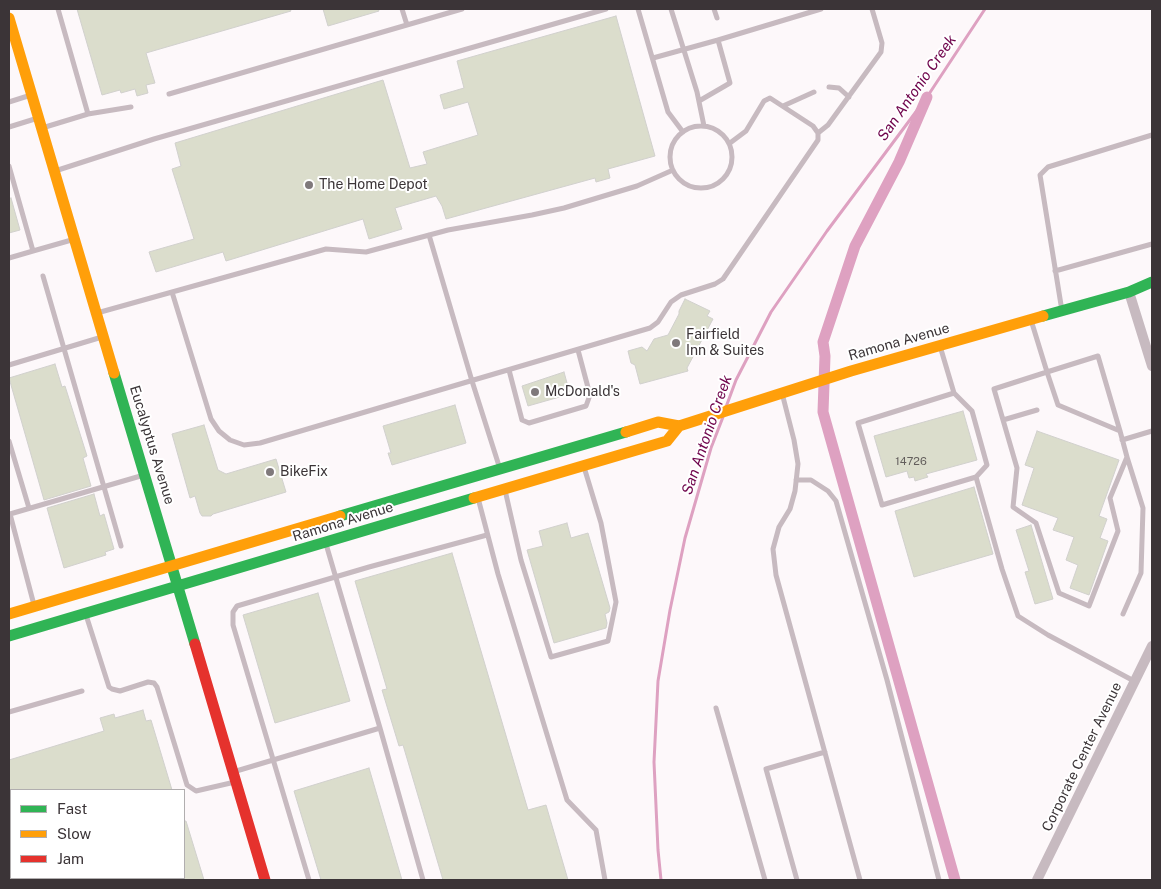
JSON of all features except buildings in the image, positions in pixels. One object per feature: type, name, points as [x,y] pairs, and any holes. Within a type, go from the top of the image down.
[{"type":"main road","name":"Eucalyptus Avenue","points":[[9,18],[265,880]]},
{"type":"main road","name":"Ramona Avenue","points":[[9,614],[658,422],[679,426],[851,371],[1129,292],[1152,282]]},
{"type":"main road","name":"Ramona Avenue","points":[[1129,292],[1152,289]]},
{"type":"main road","name":"Ramona Avenue","points":[[9,636],[668,441],[679,426]]},
{"type":"main road","points":[[500,469],[505,490]]},
{"type":"street","points":[[1129,292],[1152,366]]},
{"type":"street","name":"Corporate Center Avenue","points":[[1037,880],[1152,646]]},
{"type":"lane","points":[[58,9],[88,114]]},
{"type":"lane","points":[[402,9],[407,25]]},
{"type":"lane","points":[[169,94],[462,9]]},
{"type":"lane","points":[[54,171],[154,139],[606,9]]},
{"type":"lane","points":[[638,9],[668,112],[683,132]]},
{"type":"lane","points":[[671,9],[699,101],[704,126]]},
{"type":"lane","points":[[714,9],[717,18]]},
{"type":"lane","points":[[653,58],[821,9]]},
{"type":"lane","points":[[818,133],[828,125],[881,52],[882,43],[872,9]]},
{"type":"lane","points":[[699,101],[730,83],[718,40]]},
{"type":"lane","points":[[829,87],[838,88],[849,97]]},
{"type":"lane","points":[[783,106],[814,92]]},
{"type":"lane","points":[[9,102],[32,95]]},
{"type":"lane","points":[[172,292],[211,419],[219,431],[230,440],[244,445],[260,443],[650,328],[658,322],[671,302],[681,295],[715,284],[723,279],[818,140],[818,133],[813,126],[770,98],[764,101],[746,131],[730,143]]},
{"type":"lane","points":[[9,127],[131,107]]},
{"type":"lane","points":[[704,126],[712,127],[722,134],[730,143],[733,155],[731,167],[724,178],[715,185],[703,188],[691,186],[680,180],[673,170],[670,158],[672,146],[678,136],[688,128],[704,126]]},
{"type":"lane","points":[[1062,311],[1040,175],[1048,167],[1152,134]]},
{"type":"lane","points":[[9,166],[33,251]]},
{"type":"lane","points":[[96,313],[326,249],[366,252],[430,235],[564,208],[637,186],[673,170]]},
{"type":"lane","points":[[430,235],[472,381],[500,469]]},
{"type":"lane","points":[[9,258],[74,239]]},
{"type":"lane","points":[[1055,271],[1152,244]]},
{"type":"lane","points":[[43,276],[120,546]]},
{"type":"lane","points":[[1031,320],[1058,405],[1120,431]]},
{"type":"lane","points":[[9,365],[104,337]]},
{"type":"lane","points":[[939,346],[954,393],[972,411],[987,465],[976,477],[882,505],[858,423],[954,393]]},
{"type":"lane","points":[[509,370],[522,420],[529,423],[586,406],[590,396],[578,350]]},
{"type":"lane","points":[[1123,614],[1140,573],[1143,508],[1098,356],[994,389],[1017,468],[1013,507],[1036,523],[1059,593],[1089,606],[1118,531],[1110,498],[1127,457]]},
{"type":"lane","points":[[782,392],[798,464],[790,509],[779,528],[773,549],[776,575],[860,880]]},
{"type":"lane","points":[[1003,420],[1037,410]]},
{"type":"lane","points":[[1122,440],[1152,431]]},
{"type":"lane","points":[[9,441],[29,508]]},
{"type":"lane","points":[[505,490],[521,560],[551,657],[608,641],[616,602],[601,523],[584,466]]},
{"type":"lane","points":[[35,607],[10,514],[145,475]]},
{"type":"lane","points":[[976,477],[1002,569],[1018,616],[1048,635],[1134,681]]},
{"type":"lane","points":[[796,480],[811,480],[828,491],[836,501],[887,680],[939,880]]},
{"type":"lane","points":[[478,498],[487,535],[567,800],[596,830],[605,880]]},
{"type":"lane","points":[[309,880],[233,625],[233,612],[237,606],[487,535]]},
{"type":"lane","points":[[326,543],[423,880]]},
{"type":"lane","points":[[86,614],[107,682],[112,690],[120,690],[148,682],[158,687],[188,785],[196,790],[234,777],[273,760],[380,728]]},
{"type":"lane","points":[[9,712],[82,691]]},
{"type":"lane","points":[[716,708],[765,880]]},
{"type":"lane","points":[[797,880],[766,769],[825,752]]},
{"type":"waterway","name":"San Antonio Creek","points":[[726,407],[736,380],[771,312],[827,231],[927,97],[985,9]]},
{"type":"waterway","points":[[927,97],[899,162],[855,246],[823,342],[825,356],[823,412],[955,880]]},
{"type":"waterway","name":"San Antonio Creek","points":[[661,880],[654,762],[658,681],[685,538],[711,448],[723,417]]},
{"type":"traffic: fast","points":[[1043,316],[1129,292],[1152,282]]},
{"type":"traffic: fast","points":[[114,373],[195,644]]},
{"type":"traffic: fast","points":[[340,516],[626,432]]},
{"type":"traffic: fast","points":[[9,636],[474,498]]},
{"type":"traffic: slow","points":[[9,18],[114,373]]},
{"type":"traffic: slow","points":[[626,432],[658,422],[679,426],[851,371],[1043,316]]},
{"type":"traffic: slow","points":[[474,498],[667,441],[679,426]]},
{"type":"traffic: slow","points":[[9,614],[340,516]]},
{"type":"traffic: jam","points":[[195,644],[265,880]]},
{"type":"place","name":"The Home Depot","points":[[309,185]]},
{"type":"place","name":"Fairfield Inn & Suites","points":[[676,343]]},
{"type":"place","name":"McDonald's","points":[[535,392]]},
{"type":"place","name":"BikeFix","points":[[270,472]]}]
